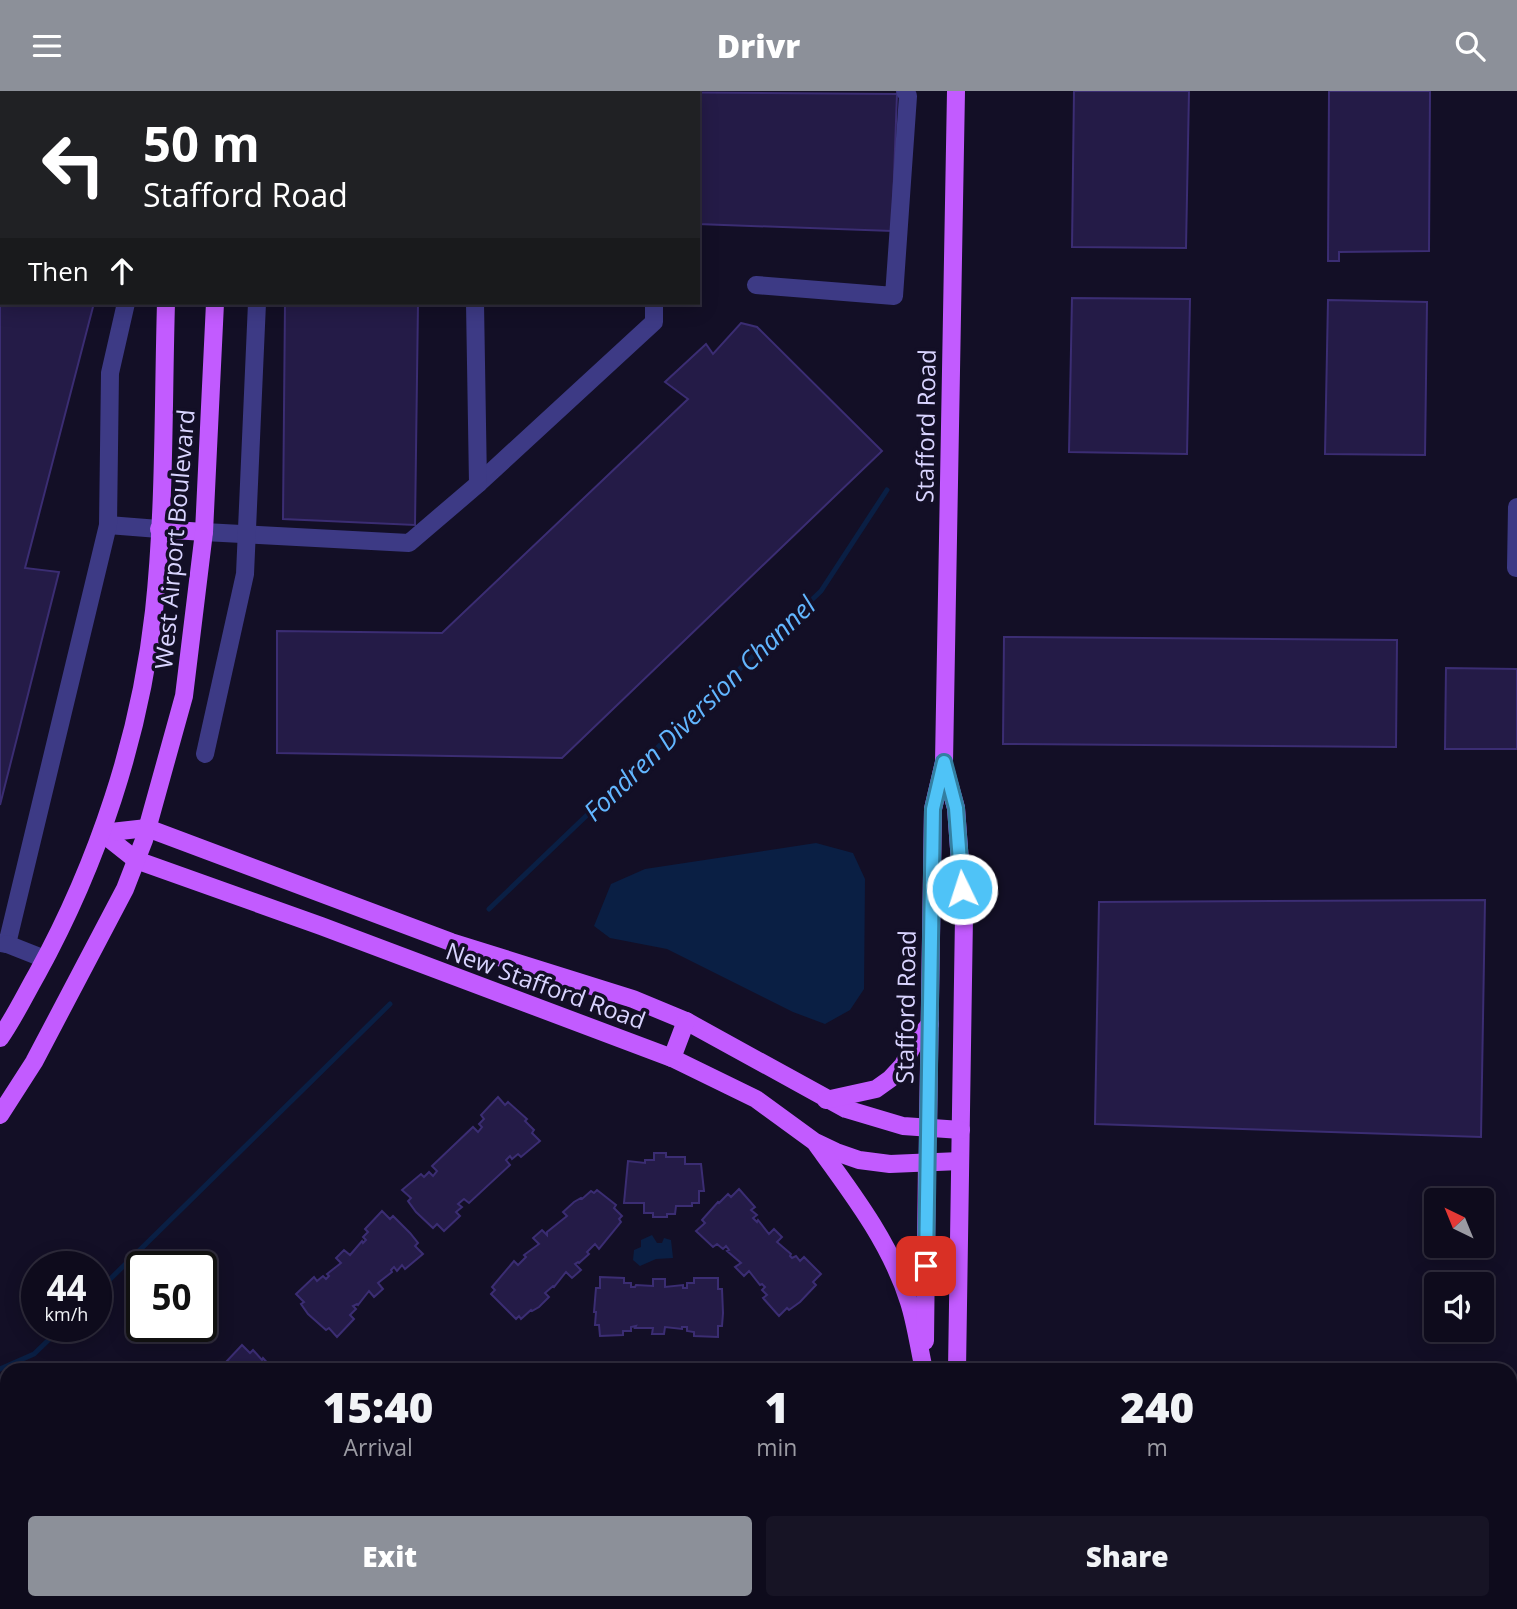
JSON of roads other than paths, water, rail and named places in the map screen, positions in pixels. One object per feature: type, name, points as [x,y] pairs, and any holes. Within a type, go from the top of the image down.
[{"type":"main road","name":"Stafford Road","points":[[928,1128],[933,809],[944,762],[956,91]]},
{"type":"main road","name":"West Airport Boulevard","points":[[0,1038],[45,959],[81,887],[102,833],[139,697],[153,612],[159,529],[166,305]]},
{"type":"main road","name":"West Airport Boulevard","points":[[0,1115],[34,1062],[125,889],[147,828],[184,697],[204,532],[215,305]]},
{"type":"main road","points":[[159,529],[204,532]]},
{"type":"main road","name":"Stafford Road","points":[[944,762],[956,808],[964,916],[957,1363]]},
{"type":"main road","points":[[102,833],[147,828]]},
{"type":"main road","name":"New Stafford Road","points":[[147,828],[451,942],[633,999],[685,1021],[826,1100],[872,1118],[903,1126],[961,1130]]},
{"type":"main road","name":"New Stafford Road","points":[[102,833],[136,860],[321,926],[672,1058],[756,1099],[815,1142],[859,1160],[890,1164],[960,1161]]},
{"type":"main road","points":[[672,1058],[685,1021]]},
{"type":"main road","points":[[826,1100],[876,1089],[890,1079],[903,1065],[913,1045],[930,1024]]},
{"type":"main road","points":[[815,1142],[866,1214],[888,1254],[909,1301],[923,1363]]},
{"type":"main road","points":[[925,1363],[928,1162]]},
{"type":"street","points":[[756,285],[894,296],[908,96],[905,91]]},
{"type":"street","points":[[45,959],[3,943],[108,525],[110,373],[126,305]]},
{"type":"street","points":[[205,754],[245,574],[257,305]]},
{"type":"street","points":[[475,305],[478,484]]},
{"type":"street","points":[[204,532],[410,543],[654,322],[654,305]]},
{"type":"street","points":[[1516,568],[1517,507]]},
{"type":"street","points":[[108,525],[159,529]]},
{"type":"street","points":[[928,1128],[928,1162]]},
{"type":"water","points":[[816,843],[853,853],[865,879],[864,989],[850,1010],[825,1024],[793,1012],[667,949],[610,938],[594,926],[611,884],[645,869]]},
{"type":"water","points":[[652,1235],[657,1243],[662,1243],[664,1238],[671,1240],[673,1258],[656,1259],[640,1266],[633,1260],[634,1250],[641,1247],[641,1240]]},
{"type":"waterway","name":"Fondren Diversion Channel","points":[[489,909],[821,591],[887,490]]},
{"type":"waterway","name":"Fondren Diversion Channel","points":[[112,1277],[390,1004]]},
{"type":"waterway","name":"Fondren Diversion Channel","points":[[14,1363],[34,1354],[46,1342]]}]
